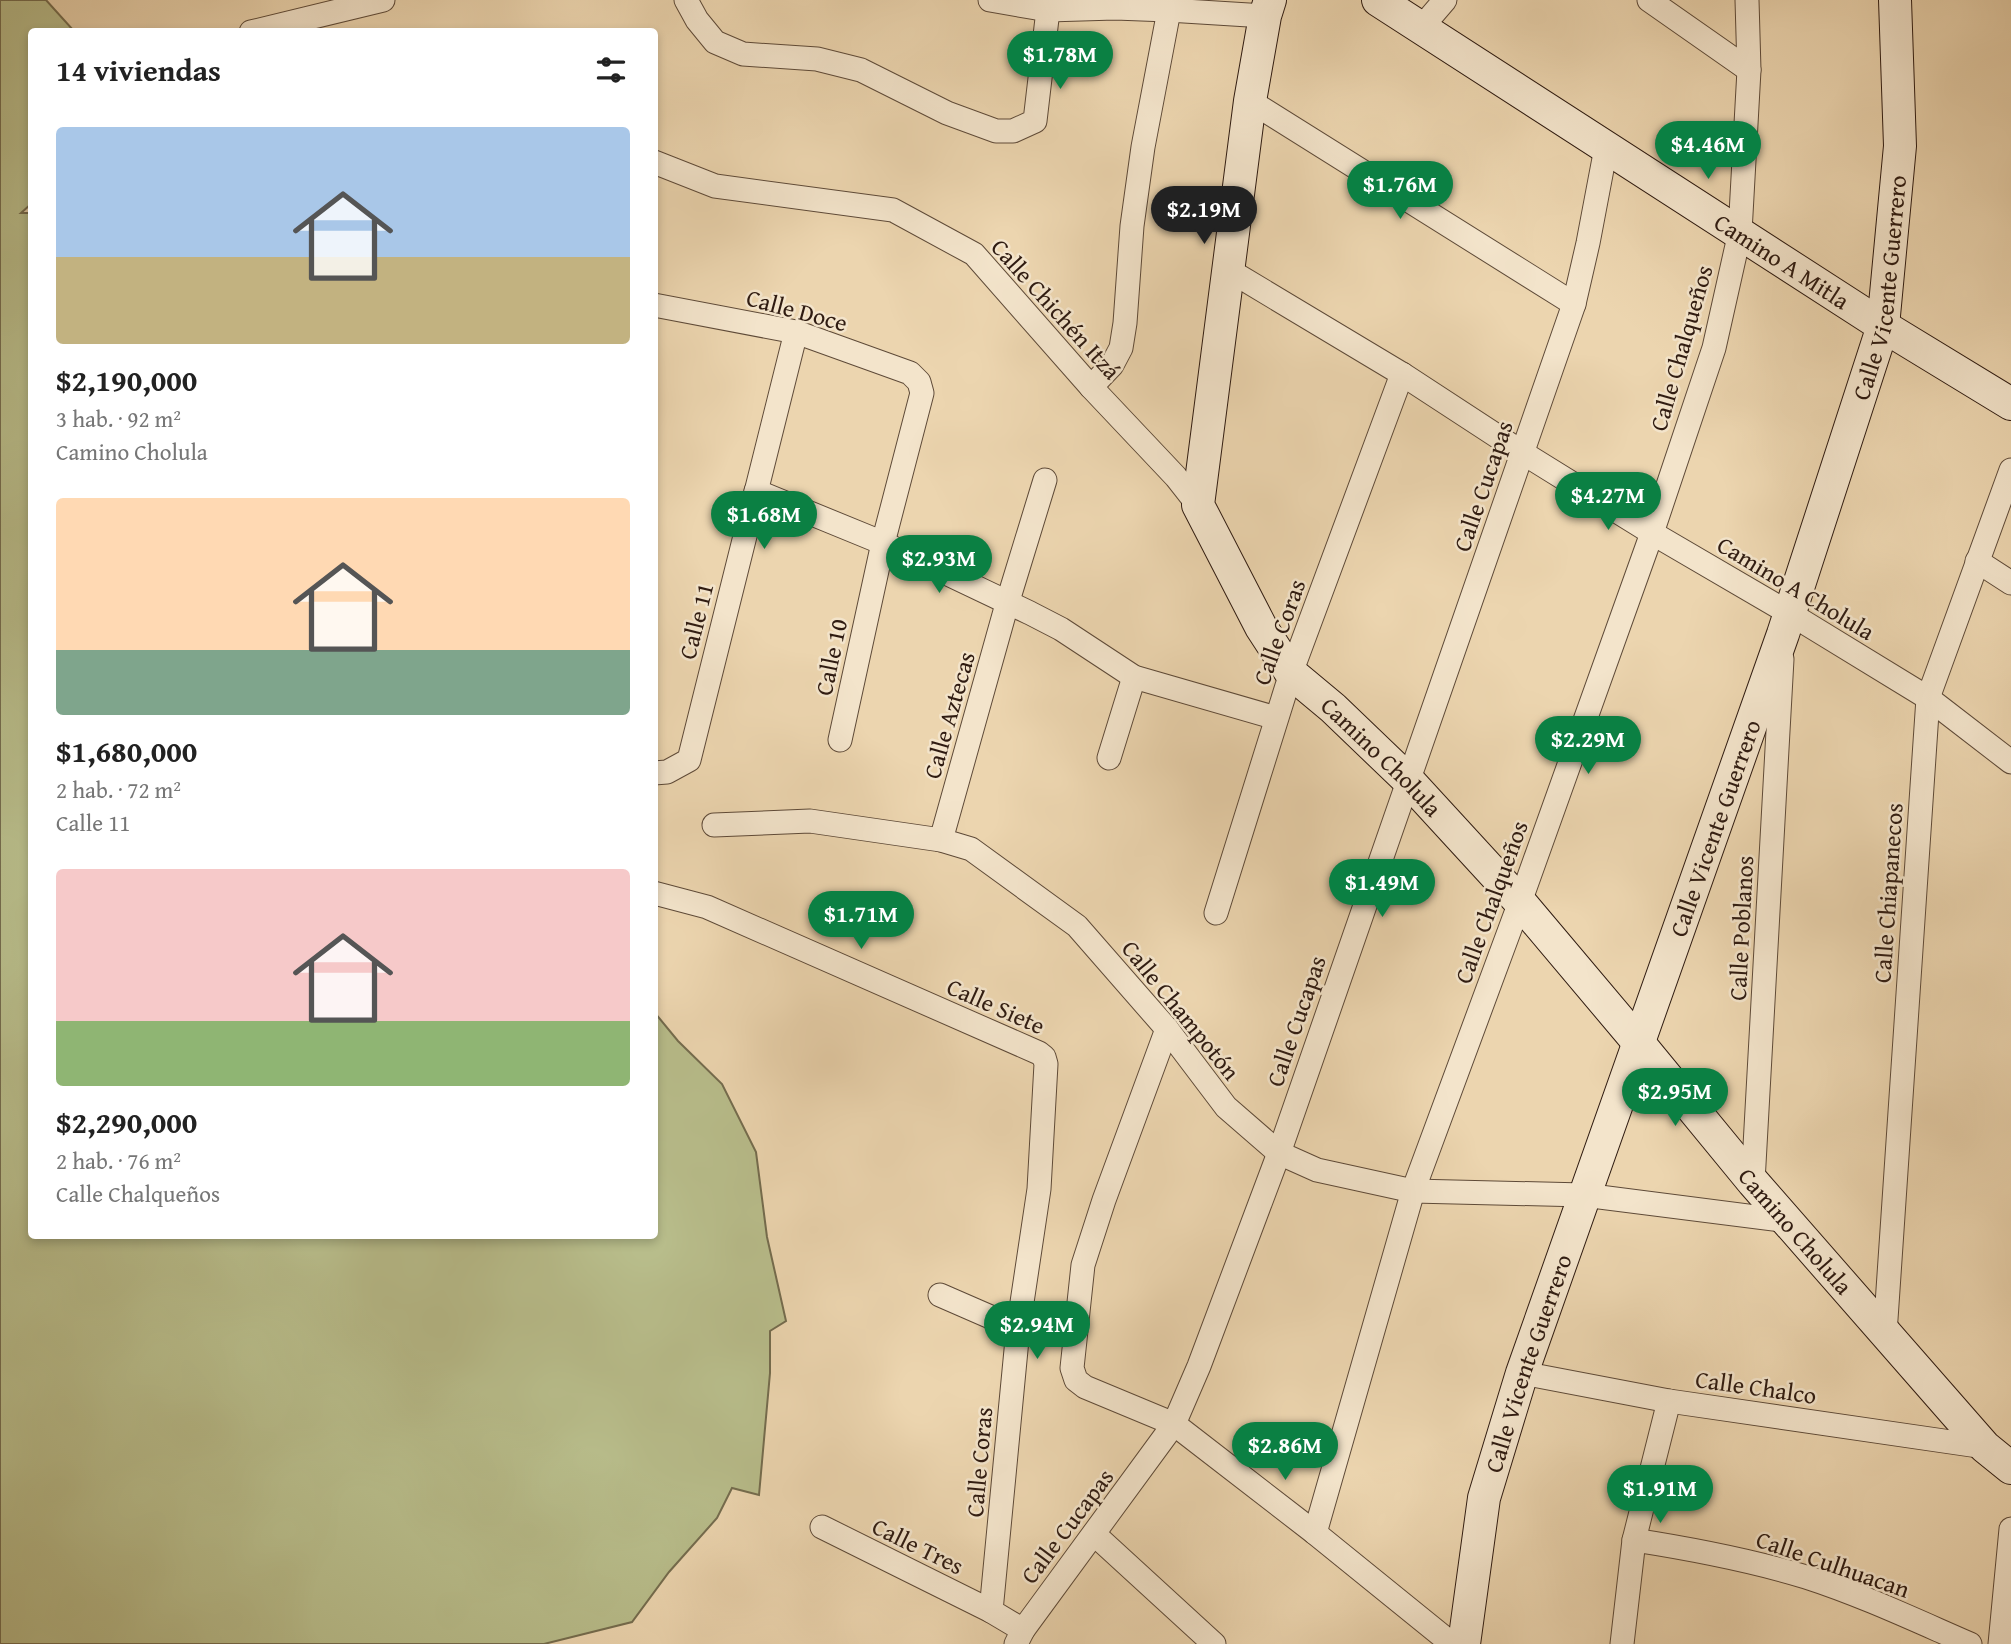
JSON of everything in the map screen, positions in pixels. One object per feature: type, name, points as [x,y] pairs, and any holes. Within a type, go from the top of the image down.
[{"type":"street","points":[[268,28],[383,0]]},
{"type":"street","points":[[687,0],[697,20],[715,42],[743,54],[817,59],[861,70],[947,113],[996,131],[1013,131],[1035,121],[1048,10]]},
{"type":"street","points":[[990,0],[1048,10],[1169,5],[1268,8],[1250,101],[1198,505]]},
{"type":"street","name":"Camino A Mitla","points":[[1378,0],[1883,326],[2011,404]]},
{"type":"street","points":[[1421,27],[1445,0]]},
{"type":"street","points":[[1649,0],[1749,70]]},
{"type":"street","name":"Calle Chalqueños","points":[[1315,1533],[1413,1191],[1652,533],[1714,348],[1740,232],[1749,70],[1747,0]]},
{"type":"street","name":"Calle Vicente Guerrero","points":[[1464,1644],[1484,1498],[1522,1373],[1786,624],[1883,326],[1900,146],[1895,0]]},
{"type":"street","points":[[1091,387],[1112,365],[1121,348],[1141,160],[1169,5]]},
{"type":"street","points":[[1250,101],[1574,304]]},
{"type":"street","name":"Calle Cucapas","points":[[1019,1637],[1174,1424],[1199,1366],[1279,1153],[1574,304],[1606,148]]},
{"type":"street","name":"Calle Chichén Itzá","points":[[658,164],[715,186],[893,210],[974,254],[1091,387],[1177,477],[1198,505]]},
{"type":"street","name":"Camino A Cholula","points":[[1227,269],[1402,374],[1652,533],[1786,624],[1928,698],[2011,762]]},
{"type":"street","name":"Calle Doce","points":[[658,311],[796,332],[910,373],[919,382]]},
{"type":"street","name":"Calle 11","points":[[658,773],[667,772],[688,760],[796,332]]},
{"type":"street","name":"Calle Coras","points":[[1216,913],[1291,673],[1402,374]]},
{"type":"street","name":"Calle 10","points":[[840,740],[883,543],[922,393],[919,382]]},
{"type":"street","name":"Calle Chiapanecos","points":[[1885,1334],[1928,698],[2011,470]]},
{"type":"street","name":"Calle Aztecas","points":[[941,840],[1045,480]]},
{"type":"street","points":[[756,491],[883,543],[1061,629],[1134,677],[1276,718]]},
{"type":"street","name":"Camino Cholula","points":[[1198,505],[1261,627],[1291,673],[1333,708],[1407,779],[1520,902],[1753,1182],[1984,1447],[2011,1468]]},
{"type":"street","points":[[1977,561],[2011,583]]},
{"type":"street","name":"Calle Poblanos","points":[[1753,1182],[1786,624]]},
{"type":"street","points":[[1109,758],[1134,677]]},
{"type":"street","name":"Calle Champotón","points":[[714,825],[810,821],[941,840],[971,849],[1077,926],[1167,1029],[1226,1107],[1279,1153],[1317,1170],[1413,1191],[1584,1195],[1788,1221]]},
{"type":"street","name":"Calle Siete","points":[[658,895],[707,907],[1044,1057]]},
{"type":"street","points":[[1167,1029],[1083,1265],[1072,1367],[1076,1380],[1085,1387],[1174,1424],[1452,1644]]},
{"type":"street","name":"Calle Coras","points":[[991,1611],[1018,1329],[1039,1189],[1046,1064],[1044,1057]]},
{"type":"street","points":[[940,1295],[1018,1329]]},
{"type":"street","name":"Calle Chalco","points":[[1522,1373],[1669,1401],[1984,1447]]},
{"type":"street","points":[[1622,1644],[1634,1540],[1669,1401]]},
{"type":"street","name":"Calle Tres","points":[[822,1527],[991,1611]]},
{"type":"street","points":[[2000,1644],[2011,1529]]},
{"type":"street","points":[[1094,1534],[1214,1644]]},
{"type":"street","name":"Calle Culhuacan","points":[[1634,1540],[1705,1551],[1807,1578],[1970,1644]]},
{"type":"street","points":[[991,1611],[1019,1637]]},
{"type":"green space","points":[[0,0],[46,0],[71,28],[28,28],[28,207],[21,213],[28,213],[28,1239],[658,1239],[658,1017],[678,1041],[722,1084],[756,1152],[767,1237],[786,1321],[770,1331],[770,1373],[759,1495],[732,1488],[717,1518],[669,1572],[632,1622],[544,1644],[0,1644]]}]
